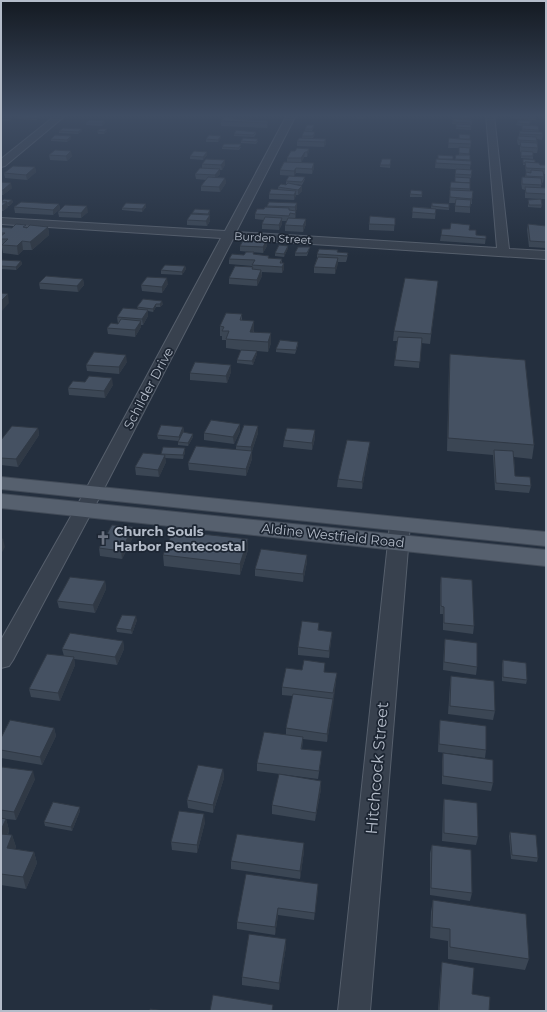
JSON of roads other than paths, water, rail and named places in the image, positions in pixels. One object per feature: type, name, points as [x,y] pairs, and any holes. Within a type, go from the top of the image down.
[{"type":"main road","name":"Aldine Westfield Road","points":[[1,484],[88,501],[400,534],[546,558]]},
{"type":"main road","name":"Aldine Westfield Road","points":[[1,500],[88,501]]},
{"type":"main road","name":"Aldine Westfield Road","points":[[400,534],[546,539]]},
{"type":"street","name":"Schilder Drive","points":[[1,660],[88,501],[267,162]]},
{"type":"street","points":[[494,162],[503,252]]},
{"type":"street","name":"Burden Street","points":[[1,221],[546,255]]},
{"type":"street","name":"Hitchcock Street","points":[[354,1011],[400,534]]},
{"type":"place","name":"Church Souls Harbor Pentecostal","points":[[103,538]]}]
